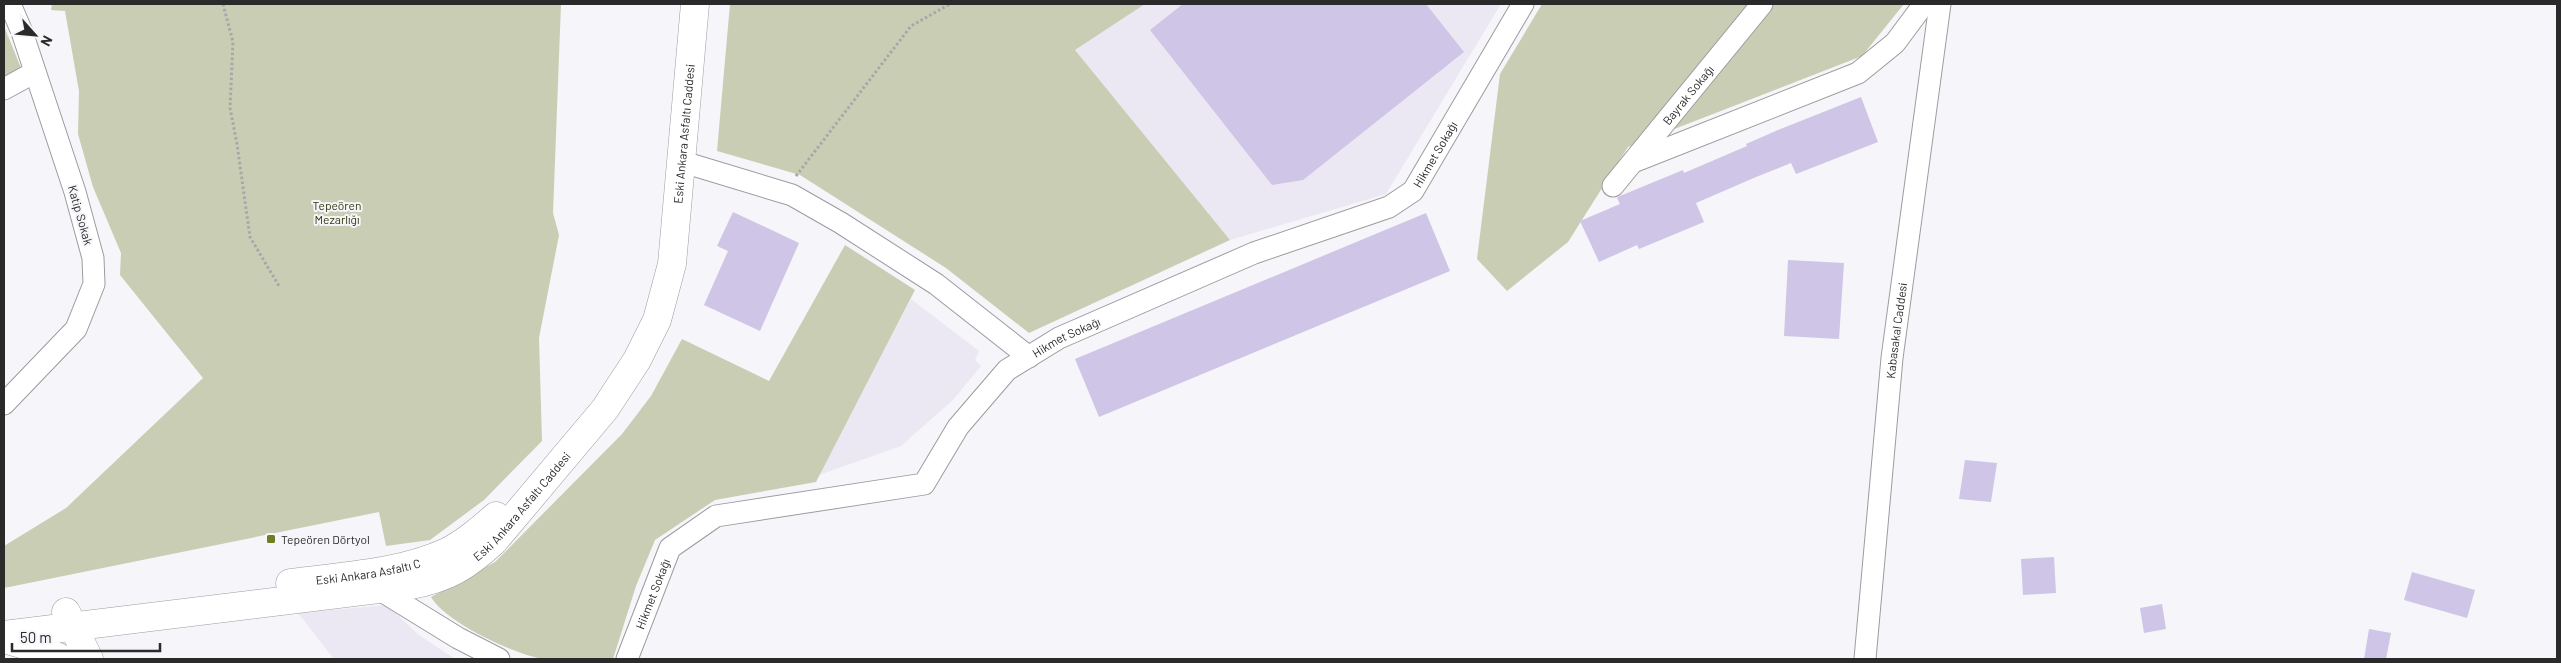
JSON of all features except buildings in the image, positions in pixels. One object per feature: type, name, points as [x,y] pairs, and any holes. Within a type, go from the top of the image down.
[{"type":"main road","name":"Eski Ankara Asfaltı Caddesi","points":[[4,635],[69,620],[128,612],[380,590],[432,581],[466,565],[494,541],[605,409],[637,360],[657,320],[672,264],[683,162],[695,4]]},
{"type":"main road","name":"Eski Ankara Asfaltı C","points":[[128,612],[390,569],[425,560],[447,552],[471,537],[566,456]]},
{"type":"main road","points":[[95,659],[98,643],[109,629],[128,612]]},
{"type":"main road","name":"Eski Ankara Asfaltı Caddesi","points":[[4,619],[69,620]]},
{"type":"main road","points":[[69,620],[89,659]]},
{"type":"main road","points":[[4,639],[62,659]]},
{"type":"street","name":"Katip Sokak","points":[[4,404],[76,330],[94,284],[92,258],[75,192],[10,4]]},
{"type":"street","name":"Hikmet Sokağı","points":[[627,659],[670,548],[716,516],[924,484],[958,427],[1007,370],[1059,338],[1254,253],[1389,207],[1413,191],[1523,4]]},
{"type":"street","name":"Bayrak Sokağı","points":[[1613,186],[1762,4]]},
{"type":"street","points":[[1632,162],[1858,73],[1895,42],[1924,4]]},
{"type":"street","name":"Kabasakal Caddesi","points":[[1866,659],[1892,358],[1940,4]]},
{"type":"street","points":[[4,89],[35,72]]},
{"type":"street","points":[[683,162],[792,195],[842,223],[936,284],[1029,357]]},
{"type":"street","points":[[380,590],[458,638],[499,659]]},
{"type":"path","points":[[223,4],[233,42],[230,108],[238,144],[250,238],[279,286]]},
{"type":"path","points":[[783,193],[911,26],[950,4]]},
{"type":"shaded area","points":[[1145,4],[1501,4],[1386,194],[1230,240],[1075,50]]},
{"type":"shaded area","points":[[911,299],[979,351],[975,360],[981,366],[953,400],[901,446],[819,475]]},
{"type":"shaded area","points":[[387,605],[419,635],[455,659],[334,659],[298,613]]},
{"type":"green space","name":"Tepeören Mezarlığı","points":[[52,4],[561,4],[553,213],[559,235],[539,338],[542,441],[484,500],[430,540],[386,546],[379,512],[4,588],[4,546],[66,508],[203,378],[120,275],[121,253],[93,187],[78,134],[79,91],[65,11],[51,10]]},
{"type":"green space","points":[[730,4],[1145,4],[1075,50],[1230,240],[1029,333],[946,268],[800,175],[717,151]]},
{"type":"green space","points":[[1542,4],[1904,4],[1862,56],[1628,147],[1568,242],[1507,291],[1477,259],[1500,74]]},
{"type":"green space","points":[[4,26],[21,68],[4,78]]},
{"type":"green space","points":[[845,245],[915,290],[816,482],[715,500],[655,540],[636,586],[613,659],[561,660],[531,656],[499,644],[465,627],[439,607],[431,597],[495,562],[622,434],[651,396],[682,339],[769,381]]},
{"type":"place","name":"Tepeören Dörtyol","points":[[271,539]]}]
